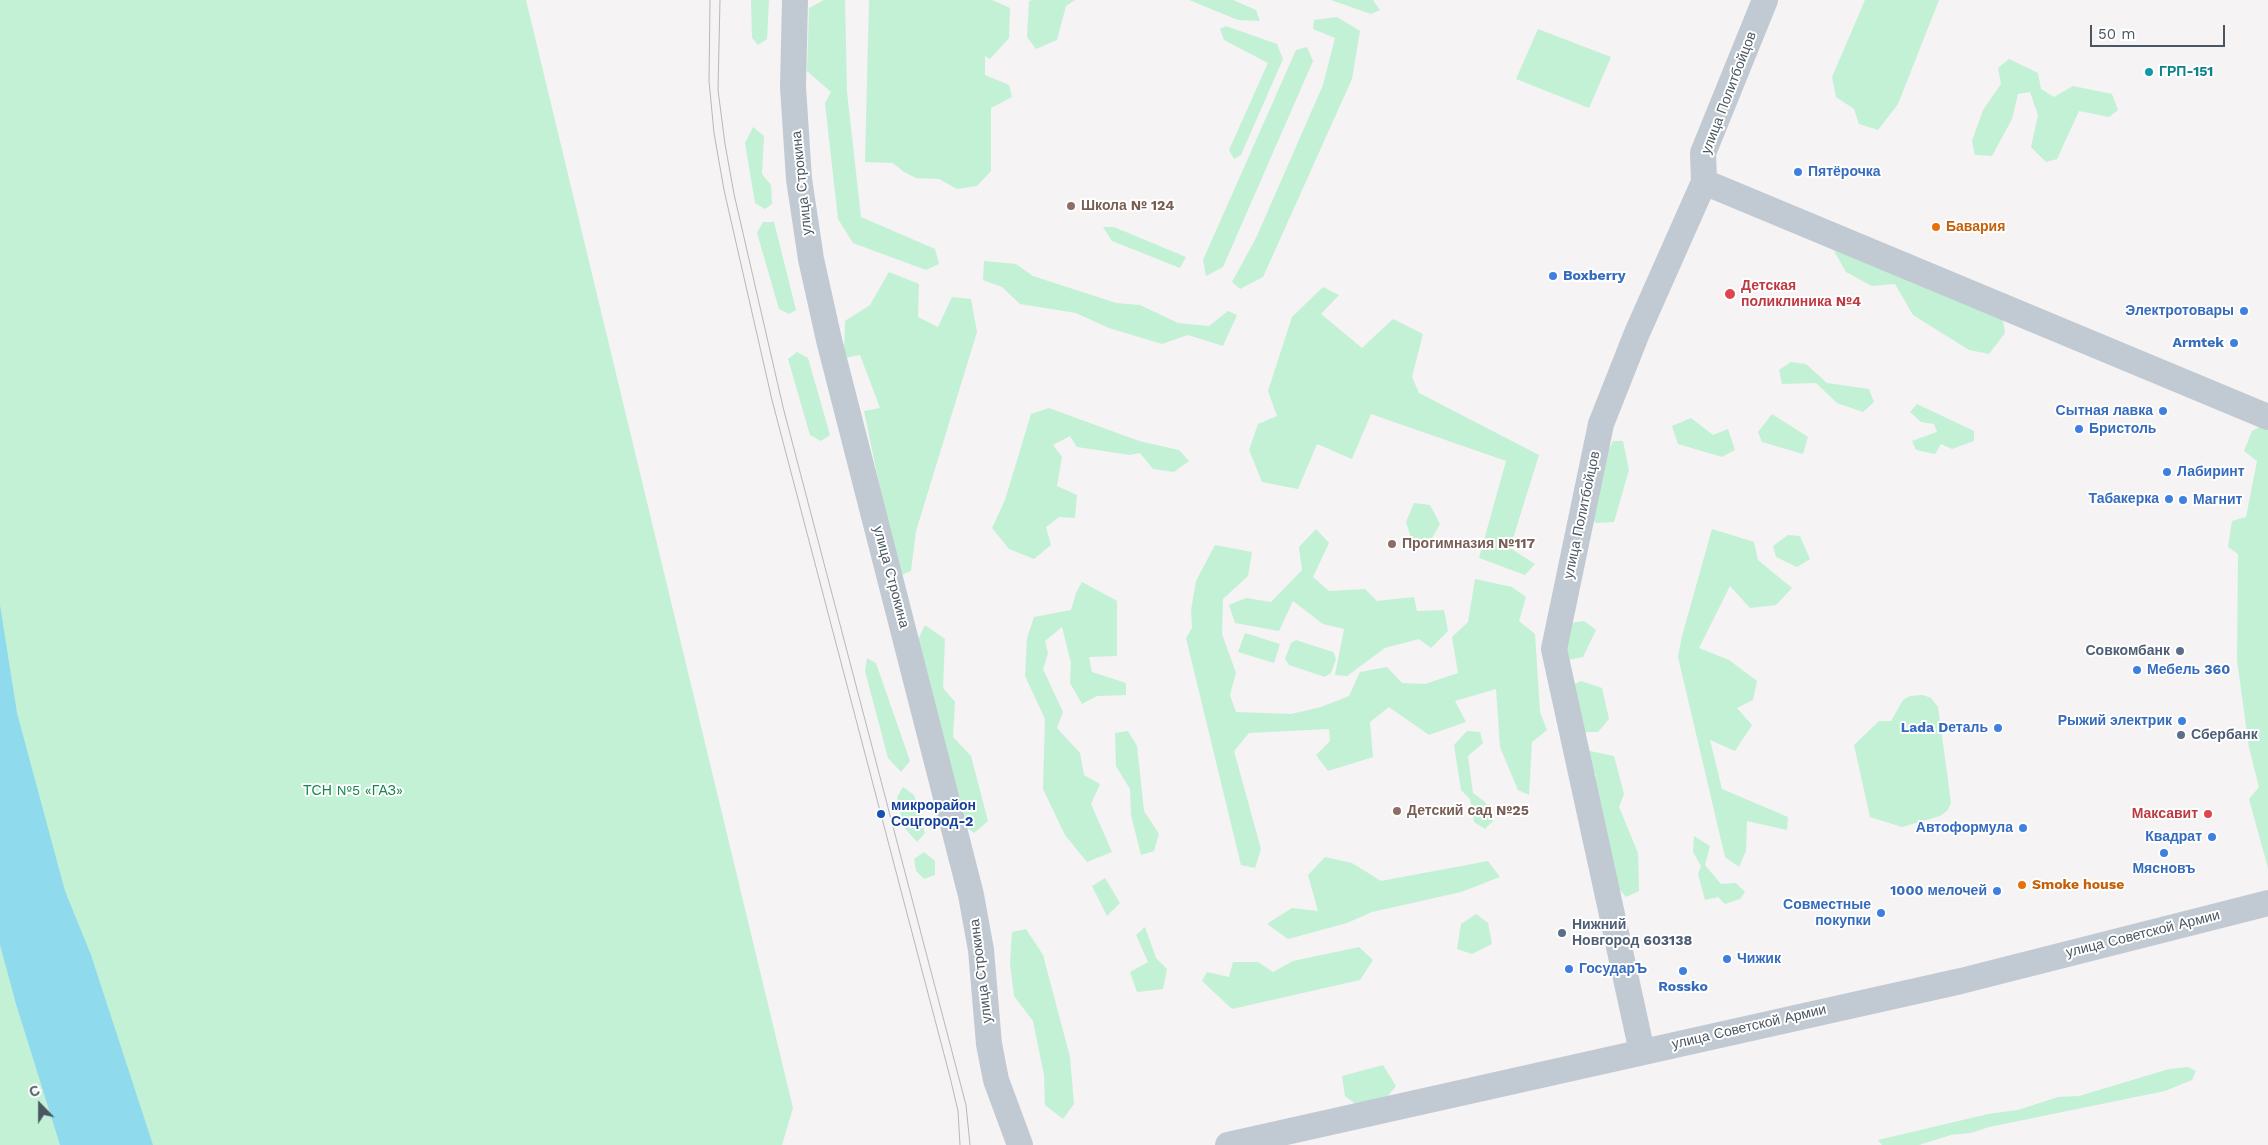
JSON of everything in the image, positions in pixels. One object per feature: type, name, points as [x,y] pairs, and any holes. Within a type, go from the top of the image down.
[{"type":"street","name":"улица Строкина","points":[[795,0],[794,96],[799,179],[811,259],[829,340],[970,895],[981,950],[988,1044],[1014,1143]]},
{"type":"street","name":"улица Политбойцов","points":[[1642,1052],[1554,649],[1601,424],[1637,333],[1704,182],[1703,153],[1765,0]]},
{"type":"street","points":[[1704,182],[2268,416]]},
{"type":"street","name":"улица Советской Армии","points":[[1228,1145],[1961,981],[2268,903]]},
{"type":"green space","name":"ТСН №5 «ГАЗ»","points":[[0,0],[526,0],[793,1108],[782,1145],[0,1145]]},
{"type":"green space","points":[[751,0],[769,0],[767,39],[758,45],[752,38]]},
{"type":"green space","points":[[824,0],[845,0],[847,92],[861,217],[935,249],[939,264],[926,270],[853,243],[838,219],[825,103],[831,92],[807,71],[809,8]]},
{"type":"green space","points":[[869,0],[992,0],[1010,8],[1009,38],[990,59],[985,56],[985,75],[1009,85],[1012,97],[991,108],[991,171],[977,186],[957,189],[939,179],[916,178],[904,172],[893,163],[865,162]]},
{"type":"green space","points":[[1075,0],[1066,6],[1057,40],[1036,49],[1027,37],[1029,1]]},
{"type":"green space","points":[[1189,0],[1233,0],[1256,10],[1260,21],[1238,20]]},
{"type":"green space","points":[[1331,0],[1373,0],[1380,10],[1371,14]]},
{"type":"green space","points":[[1865,0],[1939,0],[1898,104],[1878,130],[1859,124],[1854,109],[1836,97],[1832,77]]},
{"type":"green space","points":[[1337,17],[1360,31],[1352,79],[1263,277],[1240,289],[1232,282],[1256,238],[1323,85],[1335,38],[1313,29],[1314,20]]},
{"type":"green space","points":[[1226,26],[1277,44],[1283,59],[1241,155],[1234,159],[1229,150],[1268,63],[1224,40],[1220,29]]},
{"type":"green space","points":[[1538,29],[1611,57],[1589,108],[1516,79]]},
{"type":"green space","points":[[1307,47],[1313,61],[1223,267],[1206,276],[1203,260],[1296,50]]},
{"type":"green space","points":[[2009,59],[2038,73],[2041,89],[2054,97],[2073,86],[2112,94],[2118,110],[2109,117],[2079,111],[2057,159],[2046,162],[2031,147],[2038,115],[2030,92],[2018,94],[2012,119],[1992,156],[1975,155],[1972,141],[1983,110],[2001,84],[1998,68]]},
{"type":"green space","points":[[753,127],[764,136],[762,174],[771,185],[772,204],[765,209],[755,203],[745,143]]},
{"type":"green space","points":[[763,222],[774,222],[796,310],[789,314],[779,309],[757,233]]},
{"type":"green space","points":[[1103,227],[1114,227],[1186,257],[1180,268],[1112,241]]},
{"type":"green space","points":[[1834,251],[1889,265],[2002,314],[2005,333],[1989,354],[1969,350],[1913,315],[1895,284],[1872,286],[1846,272]]},
{"type":"green space","points":[[984,261],[1016,264],[1033,276],[1116,303],[1140,305],[1178,323],[1209,326],[1228,311],[1237,315],[1223,346],[1188,335],[1162,344],[1109,328],[1076,313],[1020,304],[1002,287],[983,280]]},
{"type":"green space","points":[[889,272],[919,284],[918,317],[938,327],[952,297],[971,299],[977,332],[916,531],[911,571],[901,575],[892,546],[864,411],[880,408],[860,355],[844,358],[845,321],[870,305]]},
{"type":"green space","points":[[1323,287],[1339,295],[1321,314],[1362,348],[1393,319],[1423,334],[1412,377],[1419,393],[1539,455],[1510,548],[1535,564],[1525,575],[1479,558],[1506,461],[1371,414],[1352,459],[1317,444],[1298,489],[1262,482],[1249,450],[1258,424],[1277,416],[1268,391],[1292,317]]},
{"type":"green space","points":[[797,352],[808,358],[830,435],[821,441],[810,435],[788,359]]},
{"type":"green space","points":[[1791,362],[1806,364],[1827,383],[1869,389],[1874,402],[1863,412],[1837,403],[1816,383],[1782,384],[1779,370]]},
{"type":"green space","points":[[1917,404],[1974,431],[1974,441],[1952,449],[1941,444],[1935,454],[1916,450],[1912,441],[1937,432],[1934,424],[1921,422],[1910,412]]},
{"type":"green space","points":[[1049,408],[1139,441],[1179,450],[1189,461],[1174,472],[1153,469],[1140,453],[1130,455],[1077,447],[1070,436],[1053,445],[1062,457],[1057,486],[1077,495],[1075,518],[1059,517],[1046,527],[1051,545],[1034,559],[1009,549],[992,528],[1005,500],[1031,414]]},
{"type":"green space","points":[[1772,414],[1808,437],[1803,454],[1762,442],[1758,432]]},
{"type":"green space","points":[[1691,418],[1713,435],[1728,429],[1735,450],[1722,457],[1678,444],[1672,426]]},
{"type":"green space","points":[[2261,426],[2268,428],[2268,868],[2249,799],[2259,787],[2249,748],[2237,660],[2238,554],[2228,547],[2232,521],[2246,517],[2257,461],[2244,451],[2252,431]]},
{"type":"green space","points":[[1613,441],[1623,441],[1629,470],[1614,522],[1595,523],[1592,513],[1600,467]]},
{"type":"green space","points":[[1414,503],[1430,505],[1440,524],[1431,540],[1411,538],[1406,522]]},
{"type":"green space","points":[[1316,529],[1329,543],[1313,577],[1329,591],[1365,589],[1377,601],[1414,597],[1417,611],[1444,610],[1448,631],[1431,648],[1419,639],[1385,648],[1347,676],[1335,675],[1344,629],[1323,624],[1293,601],[1279,631],[1235,623],[1229,605],[1246,598],[1271,602],[1302,570],[1299,547]]},
{"type":"green space","points":[[1712,529],[1754,542],[1758,560],[1792,588],[1776,605],[1750,608],[1730,586],[1699,648],[1729,660],[1757,681],[1753,700],[1737,708],[1752,725],[1735,751],[1710,740],[1722,789],[1788,817],[1787,830],[1747,821],[1746,851],[1739,867],[1725,857],[1678,657],[1682,636]]},
{"type":"green space","points":[[1788,535],[1800,536],[1810,559],[1797,567],[1776,557],[1773,546]]},
{"type":"green space","points":[[1215,545],[1252,552],[1248,576],[1223,599],[1222,634],[1236,673],[1230,695],[1236,712],[1291,714],[1321,707],[1349,696],[1360,672],[1387,667],[1402,683],[1425,684],[1458,673],[1452,637],[1468,622],[1475,579],[1512,587],[1526,597],[1519,621],[1535,634],[1540,712],[1547,730],[1532,742],[1529,795],[1518,790],[1500,747],[1496,689],[1455,701],[1466,722],[1429,735],[1389,707],[1370,722],[1373,757],[1328,771],[1316,755],[1330,741],[1329,729],[1249,733],[1234,751],[1261,849],[1255,868],[1241,865],[1186,638],[1192,628],[1191,610],[1196,581]]},
{"type":"green space","points":[[1082,582],[1117,601],[1117,656],[1089,657],[1092,672],[1126,683],[1126,695],[1097,696],[1082,704],[1070,683],[1071,663],[1062,627],[1045,641],[1048,653],[1043,669],[1063,712],[1057,728],[1080,753],[1084,775],[1100,784],[1091,804],[1112,852],[1087,862],[1065,835],[1043,789],[1045,719],[1025,676],[1027,638],[1034,617],[1071,610],[1076,593]]},
{"type":"green space","points":[[1584,621],[1596,630],[1583,657],[1568,660],[1560,636],[1570,623]]},
{"type":"green space","points":[[925,625],[945,639],[943,688],[955,702],[953,737],[971,756],[988,821],[974,833],[958,821],[913,650]]},
{"type":"green space","points":[[1245,633],[1280,644],[1274,663],[1238,652]]},
{"type":"green space","points":[[1296,640],[1333,652],[1336,659],[1331,673],[1325,677],[1289,665],[1285,659],[1291,643]]},
{"type":"green space","points":[[867,658],[876,663],[910,761],[901,772],[888,758],[865,671]]},
{"type":"green space","points":[[1581,681],[1602,688],[1609,719],[1598,732],[1576,732],[1563,690]]},
{"type":"green space","points":[[1923,695],[1931,698],[1938,707],[1951,803],[1947,811],[1940,816],[1902,827],[1870,817],[1854,745],[1879,721],[1891,721],[1903,700],[1910,696]]},
{"type":"green space","points":[[1128,731],[1137,746],[1144,811],[1159,834],[1154,851],[1141,855],[1131,815],[1130,789],[1116,766],[1115,733]]},
{"type":"green space","points":[[1467,731],[1480,732],[1483,743],[1468,756],[1473,793],[1485,802],[1493,821],[1485,829],[1474,822],[1470,799],[1461,790],[1454,745]]},
{"type":"green space","points":[[1585,750],[1614,756],[1624,794],[1619,807],[1638,853],[1639,891],[1626,897],[1608,876],[1588,803],[1596,775],[1579,759]]},
{"type":"green space","points":[[903,787],[914,795],[925,833],[917,842],[903,826],[897,797]]},
{"type":"green space","points":[[1694,836],[1710,846],[1705,865],[1721,884],[1736,883],[1745,892],[1740,899],[1725,904],[1718,897],[1705,900],[1698,874],[1701,866],[1693,852]]},
{"type":"green space","points":[[924,852],[935,861],[935,875],[924,879],[916,871],[914,859]]},
{"type":"green space","points":[[1325,857],[1352,863],[1381,881],[1488,861],[1500,877],[1461,892],[1372,912],[1347,923],[1288,939],[1267,924],[1292,908],[1318,911],[1308,875]]},
{"type":"green space","points":[[1105,878],[1120,903],[1107,916],[1092,886]]},
{"type":"green space","points":[[1476,914],[1488,923],[1492,944],[1472,954],[1457,949],[1461,924]]},
{"type":"green space","points":[[1145,927],[1156,958],[1167,969],[1163,989],[1137,992],[1130,972],[1148,962],[1136,935]]},
{"type":"green space","points":[[1026,929],[1043,955],[1070,1057],[1074,1104],[1063,1119],[1045,1105],[1044,1075],[1033,1021],[1014,996],[1010,963],[1012,932]]},
{"type":"green space","points":[[1359,947],[1373,960],[1360,980],[1232,1009],[1202,981],[1207,972],[1229,977],[1233,962],[1258,962],[1273,972],[1293,961]]},
{"type":"green space","points":[[1383,1065],[1396,1086],[1387,1097],[1358,1106],[1345,1096],[1342,1076]]},
{"type":"green space","points":[[2188,1067],[2196,1071],[2192,1080],[2165,1091],[1989,1127],[1971,1133],[1951,1135],[1919,1145],[1882,1145],[1878,1140],[1988,1114],[2018,1110],[2058,1097],[2079,1096],[2169,1069]]},
{"type":"water","points":[[0,605],[17,713],[65,891],[91,955],[153,1145],[60,1145],[16,1004],[0,945]]},
{"type":"tram line","points":[[710,0],[709,81],[714,133],[724,190],[772,400],[950,1077],[958,1111],[960,1145]]},
{"type":"tram line","points":[[720,0],[718,90],[734,194],[783,407],[966,1105],[970,1145]]},
{"type":"place","name":"ГРП-151","points":[[2149,72]]},
{"type":"place","name":"Пятёрочка","points":[[1798,172]]},
{"type":"place","name":"Школа № 124","points":[[1071,206]]},
{"type":"place","name":"Бавария","points":[[1936,227]]},
{"type":"place","name":"Boxberry","points":[[1553,276]]},
{"type":"place","name":"Детская поликлиника №4","points":[[1730,294]]},
{"type":"place","name":"Электротовары","points":[[2244,311]]},
{"type":"place","name":"Armtek","points":[[2234,343]]},
{"type":"place","name":"Сытная лавка","points":[[2163,411]]},
{"type":"place","name":"Бристоль","points":[[2079,429]]},
{"type":"place","name":"Лабиринт","points":[[2167,472]]},
{"type":"place","name":"Табакерка","points":[[2169,499]]},
{"type":"place","name":"Магнит","points":[[2183,500]]},
{"type":"place","name":"Прогимназия №117","points":[[1392,544]]},
{"type":"place","name":"Совкомбанк","points":[[2180,651]]},
{"type":"place","name":"Мебель 360","points":[[2137,670]]},
{"type":"place","name":"Рыжий электрик","points":[[2182,721]]},
{"type":"place","name":"Lada Dеталь","points":[[1998,728]]},
{"type":"place","name":"Сбербанк","points":[[2181,735]]},
{"type":"place","name":"Детский сад №25","points":[[1397,811]]},
{"type":"place","name":"микрорайон Соцгород-2","points":[[881,814]]},
{"type":"place","name":"Максавит","points":[[2208,814]]},
{"type":"place","name":"Автоформула","points":[[2023,828]]},
{"type":"place","name":"Квадрат","points":[[2212,837]]},
{"type":"place","name":"Мясновъ","points":[[2164,853]]},
{"type":"place","name":"Smoke house","points":[[2022,885]]},
{"type":"place","name":"1000 мелочей","points":[[1997,891]]},
{"type":"place","name":"Совместные покупки","points":[[1881,913]]},
{"type":"place","name":"Нижний Новгород 603138","points":[[1562,933]]},
{"type":"place","name":"Чижик","points":[[1727,959]]},
{"type":"place","name":"ГосударЪ","points":[[1569,969]]},
{"type":"place","name":"Rossko","points":[[1683,971]]}]
